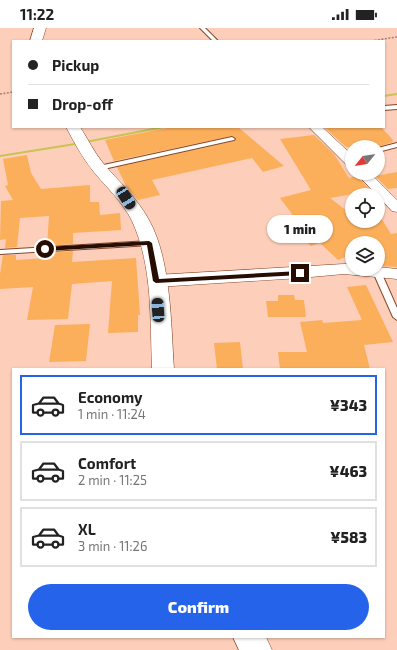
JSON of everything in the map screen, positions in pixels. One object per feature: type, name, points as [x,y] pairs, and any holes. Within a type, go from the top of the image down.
[{"type":"street","points":[[36,40],[40,28]]},
{"type":"street","points":[[74,128],[99,168],[126,198],[141,222],[149,243],[156,281],[163,368]]},
{"type":"street","points":[[316,128],[345,154]]},
{"type":"street","points":[[370,180],[397,208]]},
{"type":"street","points":[[156,281],[345,269]]},
{"type":"street","points":[[385,273],[397,274]]},
{"type":"street","points":[[249,638],[258,650]]},
{"type":"lane","points":[[202,28],[215,40]]},
{"type":"lane","points":[[385,108],[397,107]]},
{"type":"lane","points":[[99,168],[232,139]]},
{"type":"lane","points":[[385,148],[397,145]]},
{"type":"lane","points":[[0,252],[149,243]]},
{"type":"lane","points":[[379,276],[397,317]]},
{"type":"path","points":[[378,40],[397,37]]},
{"type":"path","points":[[0,94],[12,92]]},
{"type":"building","points":[[167,128],[239,128],[284,166],[263,172],[252,158],[152,180],[160,195],[138,200],[126,186],[117,167],[234,141],[236,139],[232,136],[114,161],[105,140]]},
{"type":"building","points":[[325,128],[382,128],[393,140],[393,142],[385,144],[385,140],[345,140],[345,146]]},
{"type":"building","points":[[314,135],[334,154],[345,172],[345,180],[361,180],[368,188],[345,188],[345,195],[330,198],[345,210],[345,228],[385,228],[385,224],[391,234],[397,233],[397,267],[385,266],[385,236],[345,236],[345,257],[338,260],[320,243],[311,246],[297,232],[304,230],[280,198],[311,190],[280,139]]},
{"type":"building","points":[[27,155],[31,173],[41,189],[90,185],[90,202],[99,202],[100,215],[120,213],[121,230],[73,233],[73,244],[47,246],[49,216],[20,218],[17,247],[5,248],[6,239],[0,240],[1,201],[13,200],[5,186],[8,185],[3,159]]},
{"type":"building","points":[[397,172],[397,188],[388,189],[379,180],[385,180],[385,174]]},
{"type":"building","points":[[73,251],[72,262],[136,258],[140,315],[138,315],[138,332],[108,333],[112,281],[72,284],[68,319],[27,320],[33,287],[0,289],[0,274],[3,255],[16,255],[16,260],[46,258],[46,253]]},
{"type":"building","points":[[366,285],[393,342],[364,345],[370,368],[280,368],[278,352],[307,352],[300,322],[322,320],[323,323],[362,320],[347,287]]},
{"type":"building","points":[[278,295],[294,295],[295,300],[304,300],[306,317],[268,317],[266,301],[278,301]]},
{"type":"building","points":[[90,324],[86,361],[49,362],[55,325]]},
{"type":"building","points":[[240,342],[243,368],[217,368],[214,343]]},
{"type":"waterway","points":[[385,96],[397,94]]},
{"type":"waterway","points":[[0,156],[75,144],[159,128]]},
{"type":"route","points":[[45,249],[149,243],[156,281],[300,273]]}]
